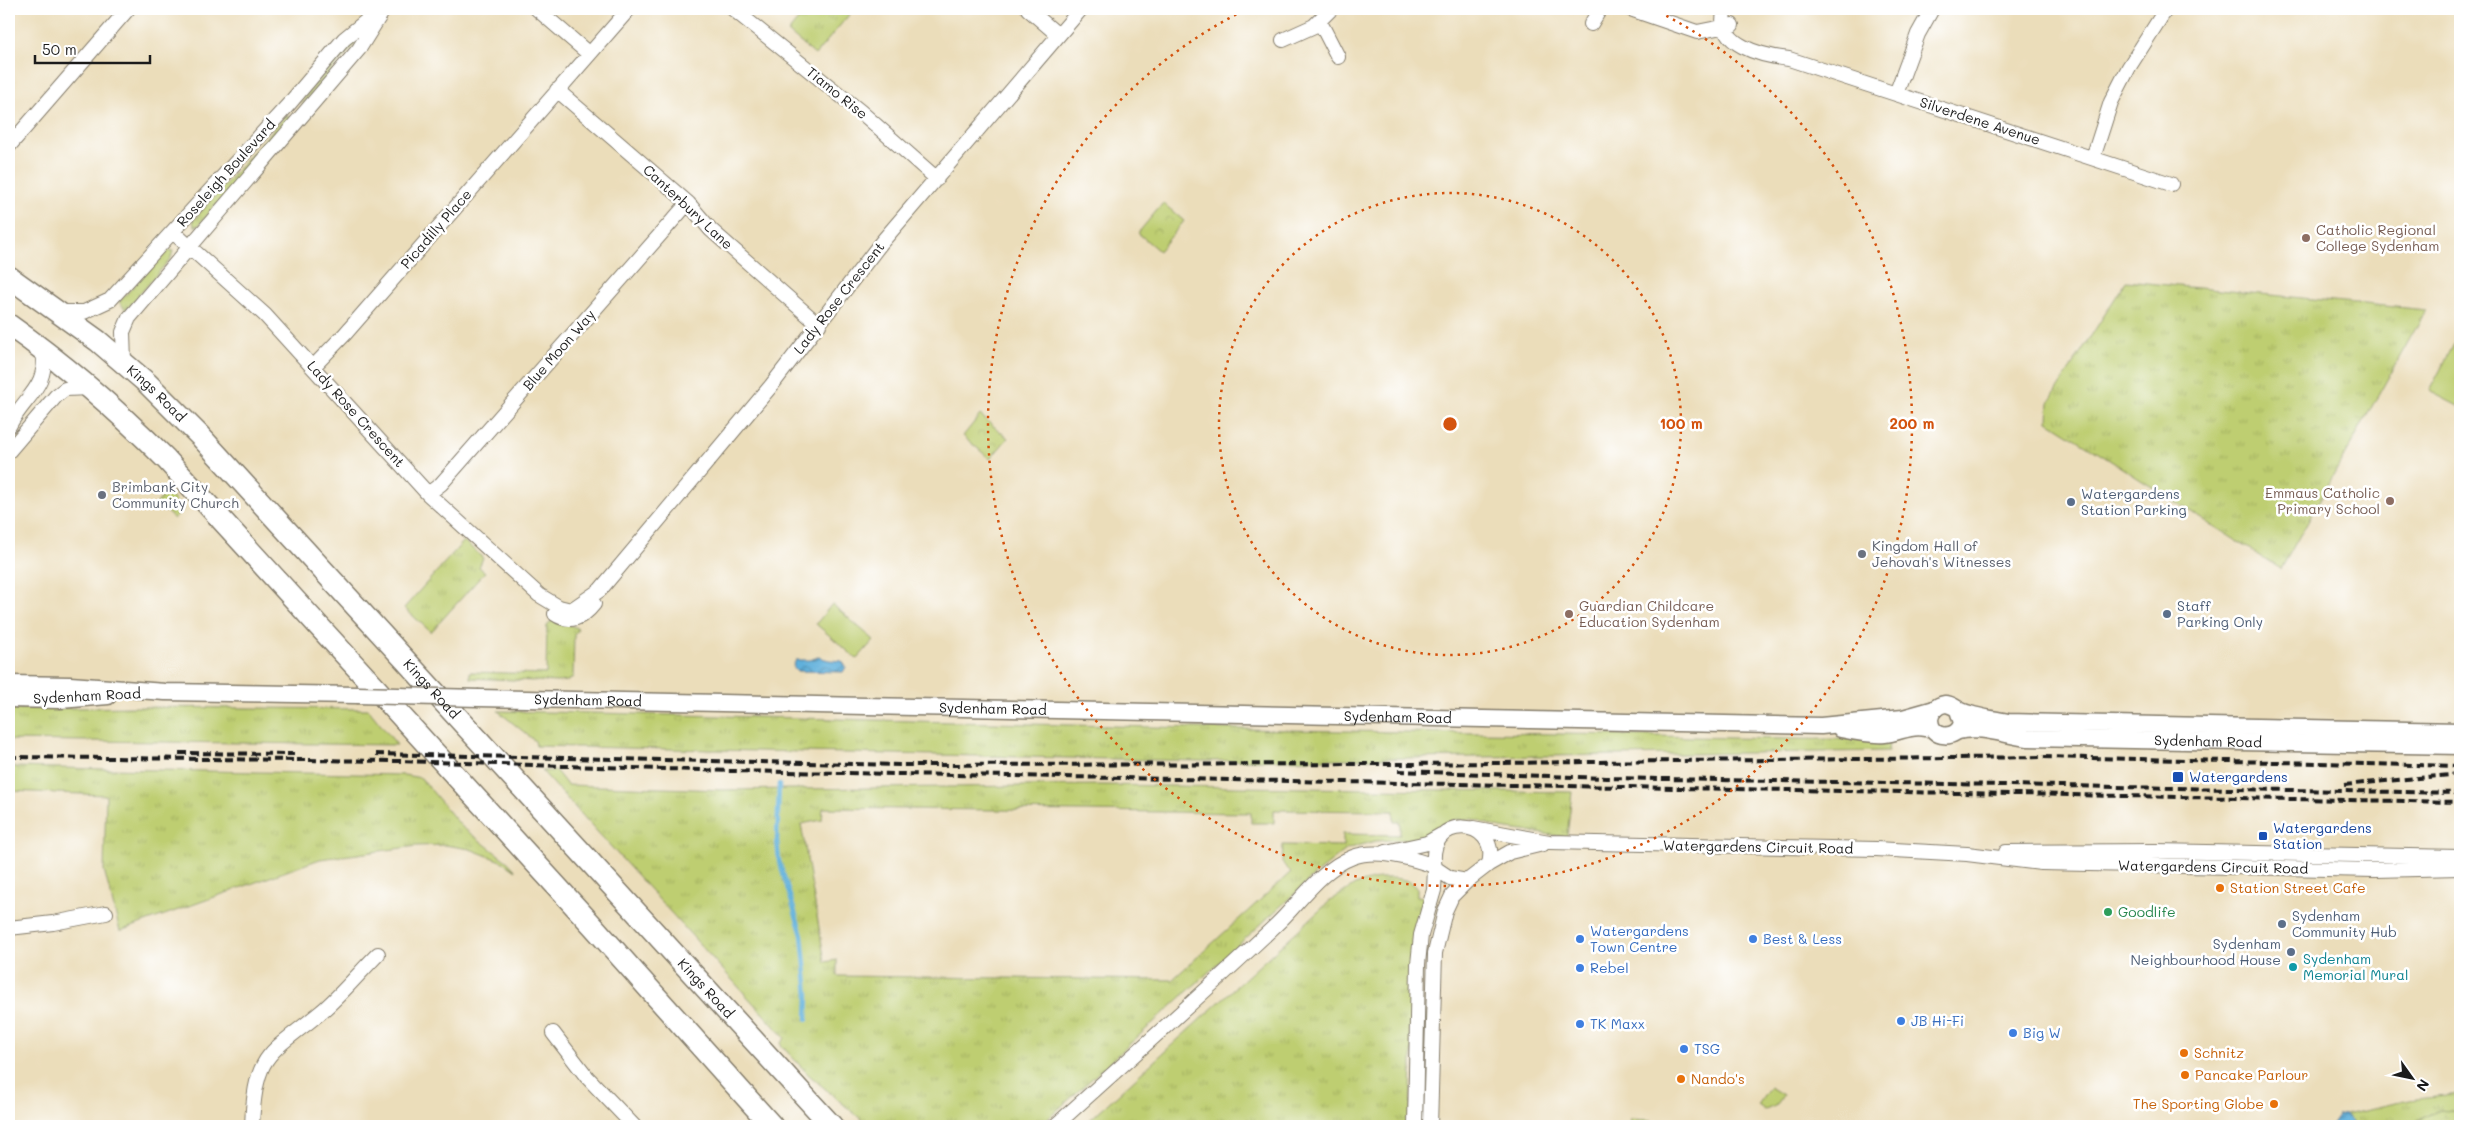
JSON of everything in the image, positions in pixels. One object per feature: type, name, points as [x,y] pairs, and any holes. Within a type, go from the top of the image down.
[{"type":"main road","name":"Kings Road","points":[[9,277],[59,312],[124,363],[216,453],[832,1126]]},
{"type":"main road","points":[[9,325],[43,349],[91,388],[141,434],[196,491],[772,1126]]},
{"type":"main road","points":[[799,1090],[847,1126]]},
{"type":"street","points":[[9,146],[128,9]]},
{"type":"street","name":"Roseleigh Boulevard","points":[[59,312],[84,312],[110,300],[289,104],[344,39],[383,9]]},
{"type":"street","name":"Roseleigh Boulevard","points":[[124,363],[123,332],[129,318],[188,246],[360,49],[383,9]]},
{"type":"street","points":[[537,9],[589,54]]},
{"type":"street","name":"Picadilly Place","points":[[313,367],[345,334],[629,9]]},
{"type":"street","name":"Tiamo Rise","points":[[733,9],[861,112],[937,180]]},
{"type":"street","points":[[1028,9],[1058,35]]},
{"type":"street","name":"Lady Rose Crescent","points":[[173,232],[265,315],[428,494],[466,531],[539,595],[554,605],[571,610],[600,590],[771,386],[863,266],[1081,9]]},
{"type":"street","points":[[1283,40],[1320,22],[1331,9]]},
{"type":"street","points":[[1591,24],[1600,9]]},
{"type":"street","points":[[1630,9],[1697,32],[1729,26]]},
{"type":"street","points":[[1725,9],[1724,14],[1729,26]]},
{"type":"street","points":[[1729,26],[1734,9]]},
{"type":"street","points":[[1896,94],[1918,34],[1932,9]]},
{"type":"street","points":[[2093,158],[2111,102],[2129,67],[2166,9]]},
{"type":"street","points":[[1320,22],[1338,57]]},
{"type":"street","name":"Silverdene Avenue","points":[[1729,26],[1731,38],[1744,48],[1768,57],[1788,59],[2172,184]]},
{"type":"street","name":"Canterbury Lane","points":[[557,90],[688,203],[711,230],[819,325]]},
{"type":"street","name":"Blue Moon Way","points":[[428,494],[441,484],[688,203]]},
{"type":"street","points":[[9,426],[40,381],[46,367],[43,349]]},
{"type":"street","points":[[9,451],[56,396],[65,389],[74,387],[91,388]]},
{"type":"street","name":"Sydenham Road","points":[[9,684],[70,685],[165,692],[1821,726],[1903,718],[1935,709]]},
{"type":"street","name":"Sydenham Road","points":[[9,699],[60,700],[165,692]]},
{"type":"street","points":[[1946,704],[1958,710],[1962,723],[1958,731],[1943,736],[1934,730],[1930,717],[1935,709],[1946,704]]},
{"type":"street","name":"Sydenham Road","points":[[1958,710],[2008,722],[2460,731]]},
{"type":"street","name":"Sydenham Road","points":[[1821,726],[1869,734],[1887,734],[1913,726],[1934,730]]},
{"type":"street","points":[[2224,726],[2229,742]]},
{"type":"street","name":"Sydenham Road","points":[[1958,731],[1981,728],[2006,736],[2027,738],[2460,746]]},
{"type":"street","points":[[1376,854],[1427,843],[1458,827],[1473,828],[1480,833],[1490,848],[1489,864],[1467,881],[1452,896],[1445,911],[1435,953],[1430,1126]]},
{"type":"street","name":"Watergardens Circuit Road","points":[[1473,828],[1549,842],[1876,849],[1967,854],[2041,863],[2375,870],[2460,868]]},
{"type":"street","points":[[1415,1126],[1418,964],[1421,935],[1434,890],[1435,847],[1444,833]]},
{"type":"street","name":"Watergardens Circuit Road","points":[[1489,864],[1519,849],[1549,842]]},
{"type":"street","name":"Watergardens Circuit Road","points":[[1967,854],[2042,850],[2460,857]]},
{"type":"street","points":[[1055,1126],[1277,924],[1324,875],[1352,857],[1366,853],[1417,860],[1435,867],[1450,878],[1467,881]]},
{"type":"street","points":[[9,928],[52,923],[106,913]]},
{"type":"street","points":[[252,1126],[255,1088],[260,1070],[270,1054],[280,1043],[323,1011],[378,954]]},
{"type":"street","points":[[553,1033],[587,1077],[634,1126]]},
{"type":"green space","points":[[807,9],[854,9],[815,55],[788,32]]},
{"type":"green space","points":[[361,34],[357,42],[303,103],[300,103],[353,38]]},
{"type":"green space","points":[[285,116],[290,117],[288,121],[198,226],[194,226],[193,221]]},
{"type":"green space","points":[[1163,203],[1184,221],[1159,251],[1138,233]]},
{"type":"green space","points":[[167,250],[173,251],[171,258],[126,310],[119,302]]},
{"type":"green space","points":[[2126,281],[2426,310],[2281,569],[2048,421],[2049,402]]},
{"type":"green space","points":[[2460,333],[2460,407],[2429,391]]},
{"type":"green space","points":[[980,415],[1008,438],[990,459],[963,436]]},
{"type":"green space","points":[[167,492],[183,509],[174,519],[157,503]]},
{"type":"green space","points":[[464,541],[483,558],[479,567],[485,572],[431,632],[404,608]]},
{"type":"green space","points":[[832,604],[874,640],[857,659],[816,624]]},
{"type":"green space","points":[[552,620],[578,629],[574,635],[573,677],[568,681],[470,678],[470,672],[546,674],[547,626]]},
{"type":"green space","points":[[135,707],[368,709],[397,745],[9,740],[9,709]]},
{"type":"green space","points":[[498,711],[1294,730],[1766,739],[1889,738],[1888,751],[1203,761],[536,746],[535,741]]},
{"type":"green space","points":[[9,767],[404,775],[421,778],[462,827],[508,862],[516,871],[503,862],[470,849],[445,845],[417,846],[320,859],[120,931],[104,870],[106,795],[9,791]]},
{"type":"green space","points":[[542,771],[556,771],[567,785],[722,790],[1101,785],[1572,792],[1567,837],[1501,828],[1472,819],[1453,820],[1426,835],[1414,839],[1375,841],[1347,849],[1316,874],[1040,1126],[869,1126],[809,1075],[780,1044],[785,1038]],"holes":[[[823,808],[1251,813],[1251,823],[1274,823],[1274,810],[1394,811],[1394,822],[1400,822],[1400,835],[1343,834],[1343,846],[1283,845],[1282,863],[1291,872],[1172,980],[837,976],[837,960],[825,962],[801,824],[822,820]]]},
{"type":"green space","points":[[1379,878],[1400,879],[1410,882],[1417,888],[1417,896],[1424,897],[1416,932],[1410,1126],[1083,1126],[1330,901],[1355,885]]},
{"type":"green space","points":[[1770,1087],[1783,1095],[1776,1106],[1765,1110],[1758,1105]]},
{"type":"green space","points":[[2460,1090],[2460,1111],[2439,1109],[2407,1126],[2355,1126],[2346,1114],[2408,1100],[2446,1096]]},
{"type":"green space","points":[[2439,1109],[2460,1111],[2460,1126],[2407,1126]]},
{"type":"green space","points":[[1630,1119],[1651,1120],[1646,1126],[1632,1126]]},
{"type":"water","points":[[818,657],[842,661],[846,667],[843,672],[797,671],[793,666],[796,660],[810,660]]},
{"type":"water","points":[[2346,1114],[2355,1126],[2331,1126],[2338,1116]]},
{"type":"waterway","points":[[779,784],[777,840],[779,861],[802,935],[808,995],[807,1019]]},
{"type":"railway","points":[[179,753],[294,754]]},
{"type":"railway","points":[[376,754],[899,765],[1407,764],[2044,757],[2460,766]]},
{"type":"railway","points":[[9,757],[399,761],[731,771],[2460,802]]},
{"type":"railway","points":[[1398,771],[1606,778],[2460,793]]},
{"type":"railway","points":[[2344,785],[2460,774]]},
{"type":"place","name":"Catholic Regional College Sydenham","points":[[2306,238]]},
{"type":"place","name":"Brimbank City Community Church","points":[[102,495]]},
{"type":"place","name":"Emmaus Catholic Primary School","points":[[2390,501]]},
{"type":"place","name":"Watergardens Station Parking","points":[[2071,502]]},
{"type":"place","name":"Kingdom Hall of Jehovah's Witnesses","points":[[1862,554]]},
{"type":"place","name":"Guardian Childcare Education Sydenham","points":[[1569,614]]},
{"type":"place","name":"Staff Parking Only","points":[[2167,614]]},
{"type":"place","name":"Watergardens","points":[[2178,777]]},
{"type":"place","name":"Watergardens Station","points":[[2263,836]]},
{"type":"place","name":"Station Street Cafe","points":[[2220,888]]},
{"type":"place","name":"Goodlife","points":[[2108,912]]},
{"type":"place","name":"Sydenham Community Hub","points":[[2282,924]]},
{"type":"place","name":"Watergardens Town Centre","points":[[1580,939]]},
{"type":"place","name":"Best & Less","points":[[1753,939]]},
{"type":"place","name":"Sydenham Neighbourhood House","points":[[2291,952]]},
{"type":"place","name":"Sydenham Memorial Mural","points":[[2293,967]]},
{"type":"place","name":"Rebel","points":[[1580,968]]},
{"type":"place","name":"JB Hi-Fi","points":[[1901,1021]]},
{"type":"place","name":"TK Maxx","points":[[1580,1024]]},
{"type":"place","name":"Big W","points":[[2013,1033]]},
{"type":"place","name":"TSG","points":[[1684,1049]]},
{"type":"place","name":"Schnitz","points":[[2184,1053]]},
{"type":"place","name":"Pancake Parlour","points":[[2185,1075]]},
{"type":"place","name":"Nando's","points":[[1681,1079]]},
{"type":"place","name":"The Sporting Globe","points":[[2274,1104]]}]
